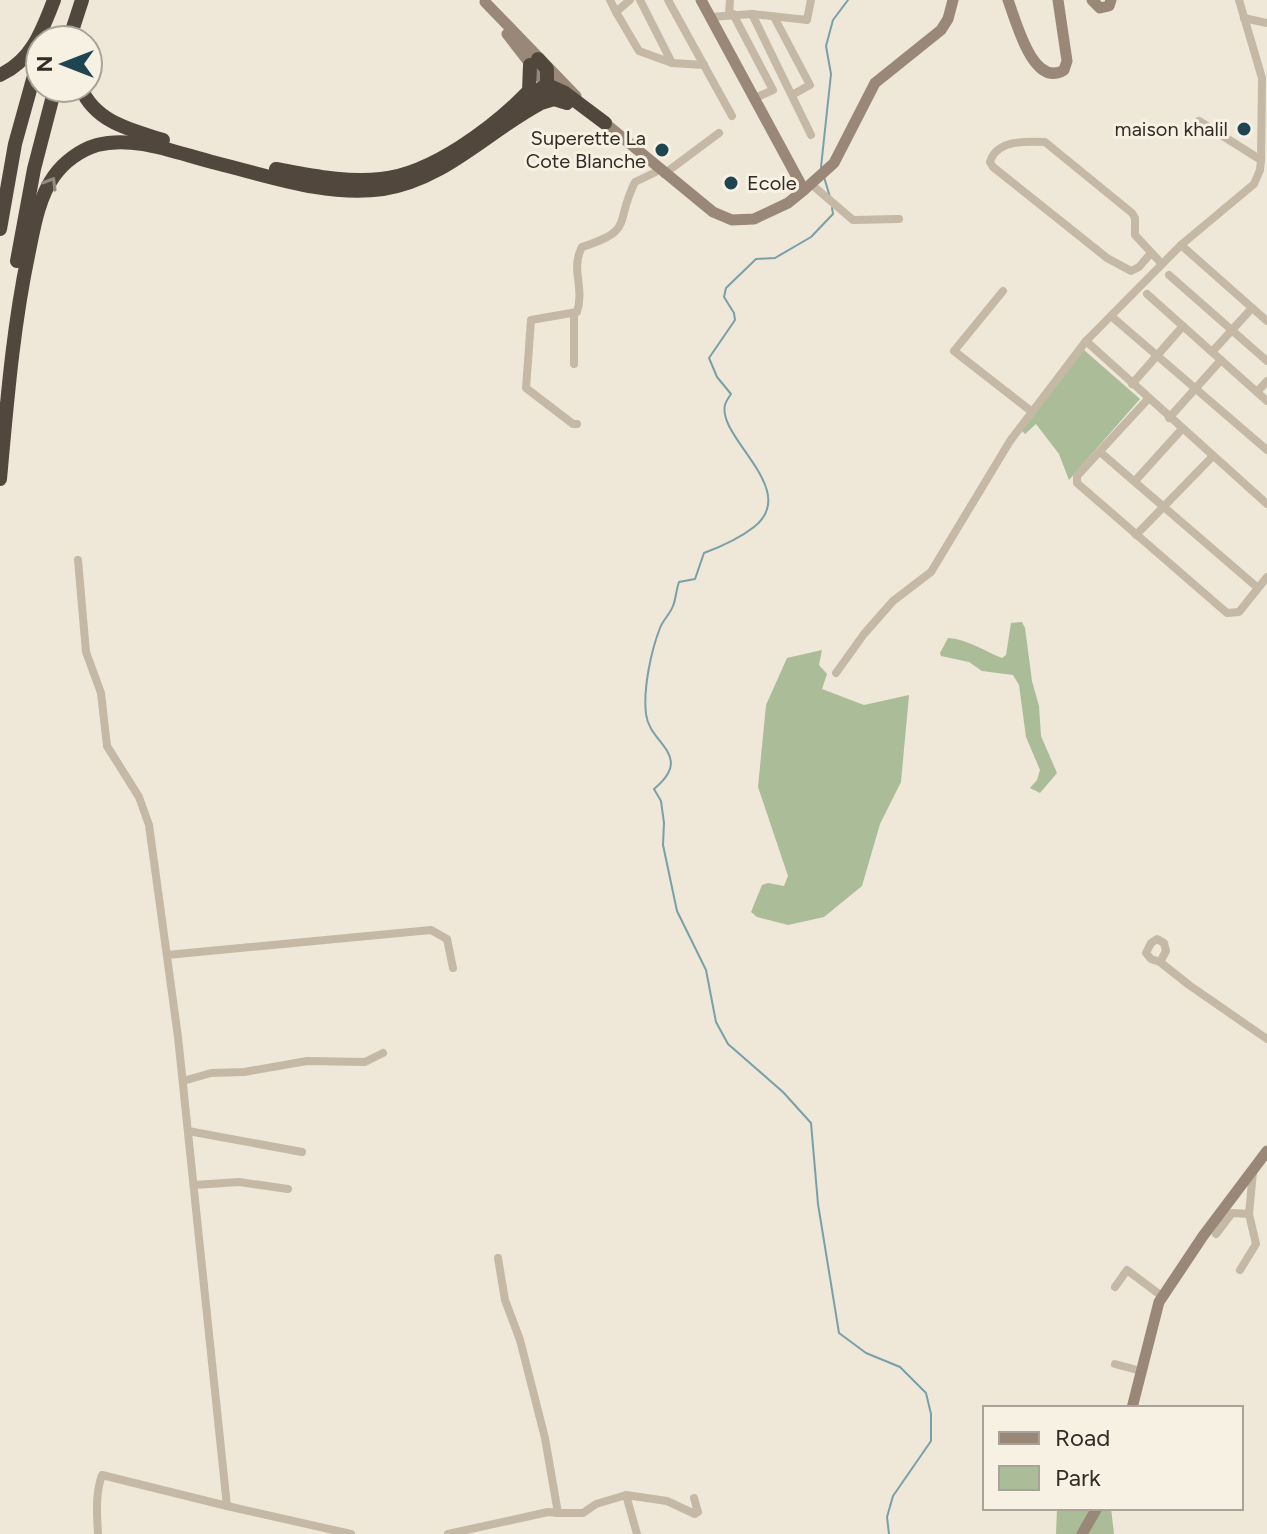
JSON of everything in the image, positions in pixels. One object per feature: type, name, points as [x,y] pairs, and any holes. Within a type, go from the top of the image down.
[{"type":"highway","points":[[49,24],[56,0]]},
{"type":"highway","points":[[0,75],[14,69],[33,47],[56,0]]},
{"type":"highway","points":[[74,24],[82,0]]},
{"type":"highway","points":[[83,24],[89,0]]},
{"type":"highway","points":[[524,106],[534,62],[547,69],[547,85]]},
{"type":"highway","points":[[0,479],[13,340],[30,242],[45,190],[60,169],[79,153],[96,145],[112,143],[150,145],[321,189],[380,190],[408,184],[437,171],[524,106],[535,90],[547,85],[565,93],[605,123]]},
{"type":"highway","points":[[92,104],[98,113],[123,127],[187,148],[268,167],[351,180],[382,179],[426,165],[524,106],[554,99],[567,103]]},
{"type":"highway","points":[[0,229],[15,144],[26,104]]},
{"type":"highway","points":[[0,401],[22,230],[51,104]]},
{"type":"main road","points":[[701,0],[755,98],[814,186]]},
{"type":"main road","points":[[484,1],[534,62],[621,137],[713,212],[740,221],[763,216],[814,186],[834,163],[875,83],[941,30],[948,19],[953,0]]},
{"type":"main road","points":[[1008,0],[1034,62],[1043,71],[1054,74],[1064,70],[1067,61],[1058,0]]},
{"type":"main road","points":[[1092,0],[1100,8],[1109,6],[1111,0]]},
{"type":"main road","points":[[547,85],[567,103],[621,137]]},
{"type":"main road","points":[[1132,1406],[1159,1302],[1203,1236],[1267,1151]]},
{"type":"main road","points":[[1082,1534],[1096,1510]]},
{"type":"street","points":[[610,0],[639,51],[672,63],[704,65]]},
{"type":"street","points":[[616,12],[630,0]]},
{"type":"street","points":[[640,0],[672,63]]},
{"type":"street","points":[[668,0],[732,116]]},
{"type":"street","points":[[730,0],[731,14],[773,90],[755,98]]},
{"type":"street","points":[[711,17],[752,14],[807,20],[811,0]]},
{"type":"street","points":[[836,673],[893,601],[931,572],[1010,441],[1086,341],[1181,245],[1254,184],[1261,160],[1262,78],[1239,0]]},
{"type":"street","points":[[752,14],[811,135]]},
{"type":"street","points":[[774,17],[810,85],[792,95]]},
{"type":"street","points":[[1244,18],[1267,23]]},
{"type":"street","points":[[1199,121],[1261,160]]},
{"type":"street","points":[[577,424],[526,388],[531,320],[577,312],[582,297],[577,257],[582,247],[608,239],[618,231],[635,182],[662,172],[719,133]]},
{"type":"street","points":[[1151,253],[1131,271],[1107,258],[993,167],[990,162],[993,153],[1004,145],[1045,142],[1132,213],[1135,235],[1162,264]]},
{"type":"street","points":[[814,186],[853,220],[899,219]]},
{"type":"street","points":[[1181,245],[1267,321]]},
{"type":"street","points":[[1169,275],[1267,361]]},
{"type":"street","points":[[1003,291],[954,351],[1031,411]]},
{"type":"street","points":[[1147,294],[1267,401]]},
{"type":"street","points":[[1212,352],[1252,308]]},
{"type":"street","points":[[574,313],[574,364]]},
{"type":"street","points":[[1111,316],[1267,450]]},
{"type":"street","points":[[1132,384],[1183,326]]},
{"type":"street","points":[[1086,341],[1267,504]]},
{"type":"street","points":[[1169,418],[1221,360]]},
{"type":"street","points":[[1257,392],[1267,381]]},
{"type":"street","points":[[1148,399],[1077,476],[1077,483],[1227,613],[1239,612],[1267,577]]},
{"type":"street","points":[[1135,481],[1182,429]]},
{"type":"street","points":[[1100,452],[1258,588]]},
{"type":"street","points":[[1136,535],[1213,456]]},
{"type":"street","points":[[78,560],[86,652],[101,693],[107,746],[139,797],[149,825],[183,1081],[227,1506]]},
{"type":"street","points":[[167,955],[431,930],[447,939],[453,968]]},
{"type":"street","points":[[1160,962],[1267,1039]]},
{"type":"street","points":[[183,1081],[211,1073],[244,1072],[292,1063],[331,1060],[365,1062],[383,1053]]},
{"type":"street","points":[[188,1131],[302,1152]]},
{"type":"street","points":[[1240,1270],[1256,1244],[1249,1214],[1253,1171]]},
{"type":"street","points":[[194,1185],[239,1182],[288,1189]]},
{"type":"street","points":[[1216,1234],[1232,1213],[1249,1214]]},
{"type":"street","points":[[498,1258],[505,1300],[520,1340],[545,1438],[558,1513]]},
{"type":"street","points":[[1115,1287],[1127,1270],[1163,1297]]},
{"type":"street","points":[[1115,1364],[1141,1371]]},
{"type":"street","points":[[98,1534],[96,1508],[102,1475],[351,1534]]},
{"type":"street","points":[[626,1495],[637,1534]]},
{"type":"street","points":[[452,1533],[548,1512],[583,1513],[596,1504],[626,1495],[667,1501],[693,1514],[698,1512],[694,1498]]},
{"type":"green space","points":[[1084,350],[1140,399],[1069,480],[1059,454],[1036,424],[1025,434],[1021,430]]},
{"type":"green space","points":[[1022,622],[1039,706],[1041,736],[1057,773],[1040,793],[1030,788],[1040,770],[1026,737],[1019,685],[1013,675],[982,671],[969,662],[941,656],[940,653],[948,638],[969,643],[1002,658],[1006,655],[1011,623]]},
{"type":"green space","points":[[822,650],[819,665],[827,674],[822,689],[864,705],[909,695],[901,782],[880,824],[862,886],[824,917],[788,925],[757,917],[751,912],[762,885],[784,886],[788,876],[758,787],[766,705],[787,658]]},
{"type":"green space","points":[[1057,1510],[1111,1510],[1114,1534],[1056,1534]]},
{"type":"waterway","points":[[821,167],[831,74],[826,46],[833,20],[848,0]]},
{"type":"waterway","points":[[824,177],[830,197]]},
{"type":"waterway","points":[[832,208],[833,214],[811,237],[775,258],[756,259],[726,288],[724,297],[735,320],[709,358],[717,377],[731,394],[725,405],[726,418],[763,481],[768,497],[766,512],[748,531],[704,553],[695,579],[679,582],[673,606],[661,625],[654,648],[645,704],[649,724],[670,758],[666,777],[654,789],[661,801],[663,845],[677,911],[706,970],[716,1022],[728,1044],[783,1092],[811,1123],[818,1204],[839,1333],[866,1353],[900,1367],[926,1393],[931,1414],[931,1441],[893,1496],[887,1517],[889,1534]]},
{"type":"place","name":"maison khalil","points":[[1244,129]]},
{"type":"place","name":"Superette La Cote Blanche","points":[[662,150]]},
{"type":"place","name":"Ecole","points":[[731,183]]}]
